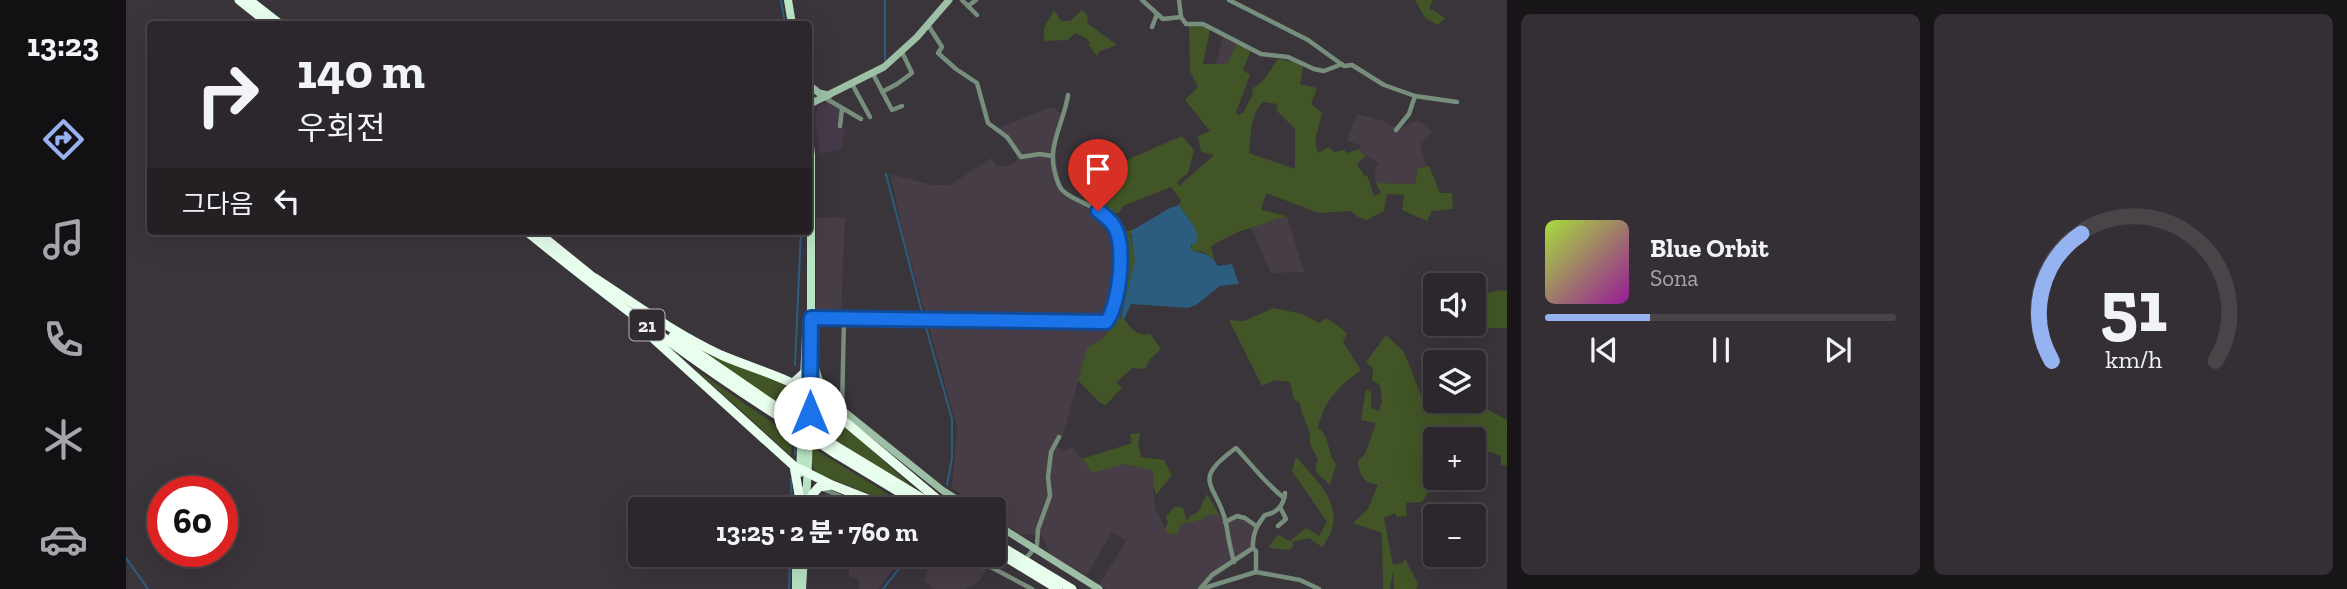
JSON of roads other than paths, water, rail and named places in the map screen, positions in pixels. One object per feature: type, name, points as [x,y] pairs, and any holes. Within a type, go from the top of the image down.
[{"type":"highway","points":[[239,0],[266,21]]},
{"type":"highway","points":[[249,0],[276,21]]},
{"type":"highway","name":"21","points":[[531,235],[772,408],[908,497]]},
{"type":"highway","name":"21","points":[[541,235],[800,469]]},
{"type":"highway","name":"21","points":[[594,282],[687,338],[808,391],[832,408],[935,497]]},
{"type":"highway","points":[[793,383],[807,375],[832,408]]},
{"type":"highway","name":"21","points":[[836,450],[919,497]]},
{"type":"highway","points":[[799,494],[800,469],[862,497]]},
{"type":"highway","points":[[811,497],[819,487],[832,485]]},
{"type":"highway","points":[[1006,547],[1072,589]]},
{"type":"highway","points":[[1006,559],[1058,589]]},
{"type":"main road","points":[[791,0],[794,21]]},
{"type":"main road","points":[[807,235],[811,354],[807,375]]},
{"type":"main road","points":[[802,497],[800,469],[808,391],[810,235]]},
{"type":"main road","points":[[796,567],[796,589]]},
{"type":"main road","points":[[802,589],[803,567]]},
{"type":"street","points":[[812,103],[873,74],[902,51],[949,0]]},
{"type":"street","points":[[962,0],[977,15]]},
{"type":"street","points":[[968,6],[976,0]]},
{"type":"street","points":[[1142,0],[1163,19],[1181,17]]},
{"type":"street","points":[[1179,0],[1181,17],[1186,24],[1203,24],[1261,54],[1288,57],[1324,71],[1342,64],[1352,65],[1384,85],[1415,96],[1457,102]]},
{"type":"street","points":[[1229,0],[1308,40],[1342,64]]},
{"type":"street","points":[[1152,27],[1157,14]]},
{"type":"street","points":[[928,25],[942,47],[938,53],[977,83],[988,123],[1007,137],[1021,157],[1040,154],[1052,156]]},
{"type":"street","points":[[882,92],[912,73],[902,51]]},
{"type":"street","points":[[873,74],[892,110],[902,106]]},
{"type":"street","points":[[852,85],[870,117]]},
{"type":"street","points":[[812,88],[861,119]]},
{"type":"street","points":[[809,318],[1106,324],[1118,292],[1120,248],[1116,229],[1098,211],[1060,189],[1052,156],[1053,144],[1068,95]]},
{"type":"street","points":[[1396,130],[1409,114],[1415,96]]},
{"type":"street","points":[[840,126],[842,109]]},
{"type":"street","points":[[842,410],[844,319]]},
{"type":"street","points":[[811,354],[824,392],[842,410],[953,497]]},
{"type":"street","points":[[1024,557],[1037,545],[1038,529],[1050,496],[1048,477],[1051,452],[1059,438]]},
{"type":"street","points":[[1234,562],[1227,538],[1226,522],[1209,485],[1209,473],[1221,458],[1236,448],[1262,475],[1270,488],[1284,496],[1280,507],[1272,514],[1265,515],[1256,526],[1253,548],[1256,551],[1256,572]]},
{"type":"street","points":[[819,487],[842,497]]},
{"type":"street","points":[[1278,526],[1286,519],[1280,507]]},
{"type":"street","points":[[1226,522],[1237,516],[1256,526]]},
{"type":"street","points":[[1006,531],[1099,589]]},
{"type":"street","points":[[1200,589],[1212,575],[1253,548]]},
{"type":"street","points":[[994,567],[1032,589]]},
{"type":"street","points":[[1200,589],[1256,572],[1300,580],[1320,589]]},
{"type":"water","points":[[1179,205],[1196,229],[1198,242],[1191,245],[1192,251],[1207,255],[1218,266],[1232,264],[1239,284],[1220,286],[1188,308],[1131,304],[1124,319],[1121,319],[1135,260],[1131,231]]},
{"type":"waterway","points":[[781,0],[784,21]]},
{"type":"waterway","points":[[885,0],[885,60]]},
{"type":"waterway","points":[[886,174],[923,316]]},
{"type":"waterway","points":[[795,365],[801,235]]},
{"type":"waterway","points":[[925,324],[952,419],[952,458],[947,485]]},
{"type":"waterway","points":[[796,390],[796,416]]},
{"type":"waterway","points":[[795,432],[795,454]]},
{"type":"waterway","points":[[791,479],[792,497]]},
{"type":"waterway","points":[[126,558],[148,589]]},
{"type":"waterway","points":[[789,589],[790,567]]},
{"type":"waterway","points":[[883,589],[900,567]]}]
